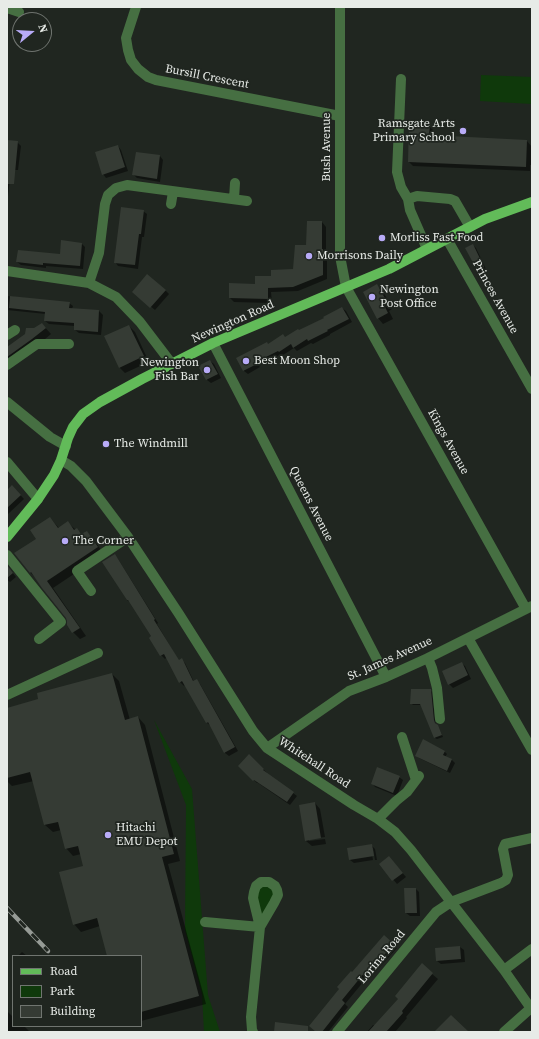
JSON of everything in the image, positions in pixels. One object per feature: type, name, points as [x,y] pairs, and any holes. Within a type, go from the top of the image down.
[{"type":"main road","name":"Newington Road","points":[[7,538],[54,475],[73,426],[83,414],[100,402],[213,344],[389,269],[485,219],[532,202]]},
{"type":"street","name":"Bursill Crescent","points":[[136,7],[126,38],[128,50],[131,60],[138,69],[148,77],[156,80],[340,116]]},
{"type":"street","name":"Bush Avenue","points":[[340,7],[340,256],[346,287]]},
{"type":"street","points":[[7,8],[19,12]]},
{"type":"street","points":[[401,79],[397,172],[401,187],[408,199],[410,210],[427,249]]},
{"type":"street","points":[[234,199],[235,183]]},
{"type":"street","points":[[89,283],[100,253],[105,204],[108,195],[116,188],[127,185],[247,201]]},
{"type":"street","points":[[171,204],[173,192]]},
{"type":"street","points":[[408,199],[416,196],[450,199],[455,201],[470,227]]},
{"type":"street","name":"Princes Avenue","points":[[447,238],[532,389]]},
{"type":"street","points":[[7,271],[89,283],[116,298],[140,322],[172,364]]},
{"type":"street","name":"Kings Avenue","points":[[346,287],[529,608]]},
{"type":"street","points":[[7,365],[37,344],[69,344]]},
{"type":"street","name":"Queens Avenue","points":[[213,344],[386,677]]},
{"type":"street","points":[[7,402],[50,437],[66,446]]},
{"type":"street","name":"Whitehall Road","points":[[61,460],[71,466],[86,481],[128,537],[253,731],[267,748],[378,819],[394,832],[411,850],[504,970],[532,1009]]},
{"type":"street","points":[[7,462],[38,498]]},
{"type":"street","points":[[91,591],[77,570],[128,537]]},
{"type":"street","points":[[7,555],[61,622],[40,639]]},
{"type":"street","name":"St. James Avenue","points":[[267,748],[349,691],[386,677],[428,658],[529,608]]},
{"type":"street","points":[[468,638],[532,750]]},
{"type":"street","points":[[7,695],[98,653]]},
{"type":"street","points":[[428,658],[437,688],[440,718]]},
{"type":"street","points":[[378,819],[407,792],[418,778],[402,737]]},
{"type":"street","name":"Lorina Road","points":[[337,1032],[436,912],[451,902],[506,880],[508,875],[502,850],[505,844],[532,838]]},
{"type":"street","points":[[205,922],[260,927],[251,1017],[253,1032]]},
{"type":"street","points":[[504,970],[532,949]]},
{"type":"street","points":[[504,1032],[532,1009]]},
{"type":"green space","points":[[481,75],[532,77],[532,104],[480,101]]},
{"type":"green space","points":[[154,720],[192,789],[208,995],[220,1032],[204,1032],[202,994],[185,930],[186,805]]},
{"type":"green space","points":[[262,886],[273,888],[274,895],[261,919],[257,892]]},
{"type":"building","points":[[409,124],[430,125],[429,135],[527,140],[526,167],[408,162]]},
{"type":"building","points":[[7,140],[18,141],[14,184],[7,184]]},
{"type":"building","points":[[118,145],[125,167],[102,175],[95,152]]},
{"type":"building","points":[[136,152],[160,155],[157,179],[132,175]]},
{"type":"building","points":[[121,207],[144,210],[135,265],[114,263]]},
{"type":"building","points":[[307,221],[322,221],[323,275],[293,287],[268,288],[268,299],[229,298],[229,283],[255,284],[255,276],[271,276],[271,270],[293,269],[295,245],[306,245]]},
{"type":"building","points":[[61,240],[82,243],[80,266],[43,263],[43,265],[16,262],[18,250],[60,254]]},
{"type":"building","points":[[473,244],[484,267],[477,270],[465,248]]},
{"type":"building","points":[[147,274],[166,290],[150,308],[132,292]]},
{"type":"building","points":[[377,284],[388,304],[384,305],[388,313],[377,319],[363,292]]},
{"type":"building","points":[[10,296],[70,302],[69,308],[99,310],[98,332],[74,330],[74,323],[44,321],[45,312],[9,308]]},
{"type":"building","points":[[342,307],[349,319],[308,341],[307,339],[293,348],[291,344],[279,352],[278,351],[256,362],[257,364],[243,371],[236,358],[267,342],[268,344],[283,334],[285,337],[298,329],[299,330],[324,318],[323,317]]},
{"type":"building","points":[[42,323],[46,328],[7,357],[7,347],[25,334],[26,328],[34,328]]},
{"type":"building","points":[[129,325],[144,356],[119,368],[104,336]]},
{"type":"building","name":"Newington Fish Bar","points":[[210,360],[218,374],[206,380],[198,366]]},
{"type":"building","points":[[12,485],[21,495],[7,508],[7,490]]},
{"type":"building","points":[[50,517],[58,528],[68,521],[74,530],[77,528],[81,534],[87,531],[98,547],[47,581],[80,628],[72,633],[67,625],[66,618],[31,572],[30,573],[14,553],[36,539],[30,530]]},
{"type":"building","points":[[115,554],[179,660],[182,658],[193,681],[197,679],[235,747],[224,753],[208,722],[206,723],[182,681],[179,683],[164,654],[160,656],[149,638],[151,636],[102,562]]},
{"type":"building","points":[[7,565],[13,573],[7,578]]},
{"type":"building","points":[[462,662],[468,675],[448,685],[442,671]]},
{"type":"building","name":"Hitachi EMU Depot","points":[[112,673],[125,720],[138,716],[174,854],[162,857],[199,996],[142,1012],[142,955],[107,955],[97,918],[73,925],[59,872],[83,866],[78,846],[65,849],[58,822],[44,825],[30,772],[7,778],[7,708],[38,699],[37,693]]},
{"type":"building","points":[[411,689],[431,689],[434,720],[442,735],[434,738],[420,704],[410,704]]},
{"type":"building","points":[[423,739],[445,751],[443,755],[452,759],[447,771],[415,756]]},
{"type":"building","points":[[249,754],[264,769],[263,770],[294,792],[287,802],[254,780],[253,781],[238,766]]},
{"type":"building","points":[[377,767],[400,776],[393,793],[371,784]]},
{"type":"building","points":[[315,802],[321,838],[305,841],[299,805]]},
{"type":"building","points":[[372,844],[374,856],[349,860],[347,848]]},
{"type":"building","points":[[389,856],[403,873],[392,881],[379,864]]},
{"type":"building","points":[[404,888],[416,888],[417,913],[405,913]]},
{"type":"building","points":[[384,935],[394,944],[367,974],[365,972],[342,1000],[345,1003],[322,1032],[316,1032],[309,1026],[339,989],[337,987]]},
{"type":"building","points":[[460,946],[461,959],[436,961],[435,948]]},
{"type":"building","points":[[422,963],[433,973],[402,1011],[403,1013],[386,1032],[368,1032],[398,999],[395,996]]},
{"type":"building","points":[[451,1015],[469,1032],[434,1032]]},
{"type":"building","points":[[275,1022],[308,1026],[308,1032],[274,1032]]},
{"type":"railway","points":[[7,908],[48,951]]},
{"type":"place","name":"Ramsgate Arts Primary School","points":[[463,131]]},
{"type":"place","name":"Morliss Fast Food","points":[[382,238]]},
{"type":"place","name":"Morrisons Daily","points":[[309,256]]},
{"type":"place","name":"Newington Post Office","points":[[372,297]]},
{"type":"place","name":"Best Moon Shop","points":[[246,361]]},
{"type":"place","name":"Newington Fish Bar","points":[[207,370]]},
{"type":"place","name":"The Windmill","points":[[106,444]]},
{"type":"place","name":"The Corner","points":[[65,541]]},
{"type":"place","name":"Hitachi EMU Depot","points":[[108,835]]}]
